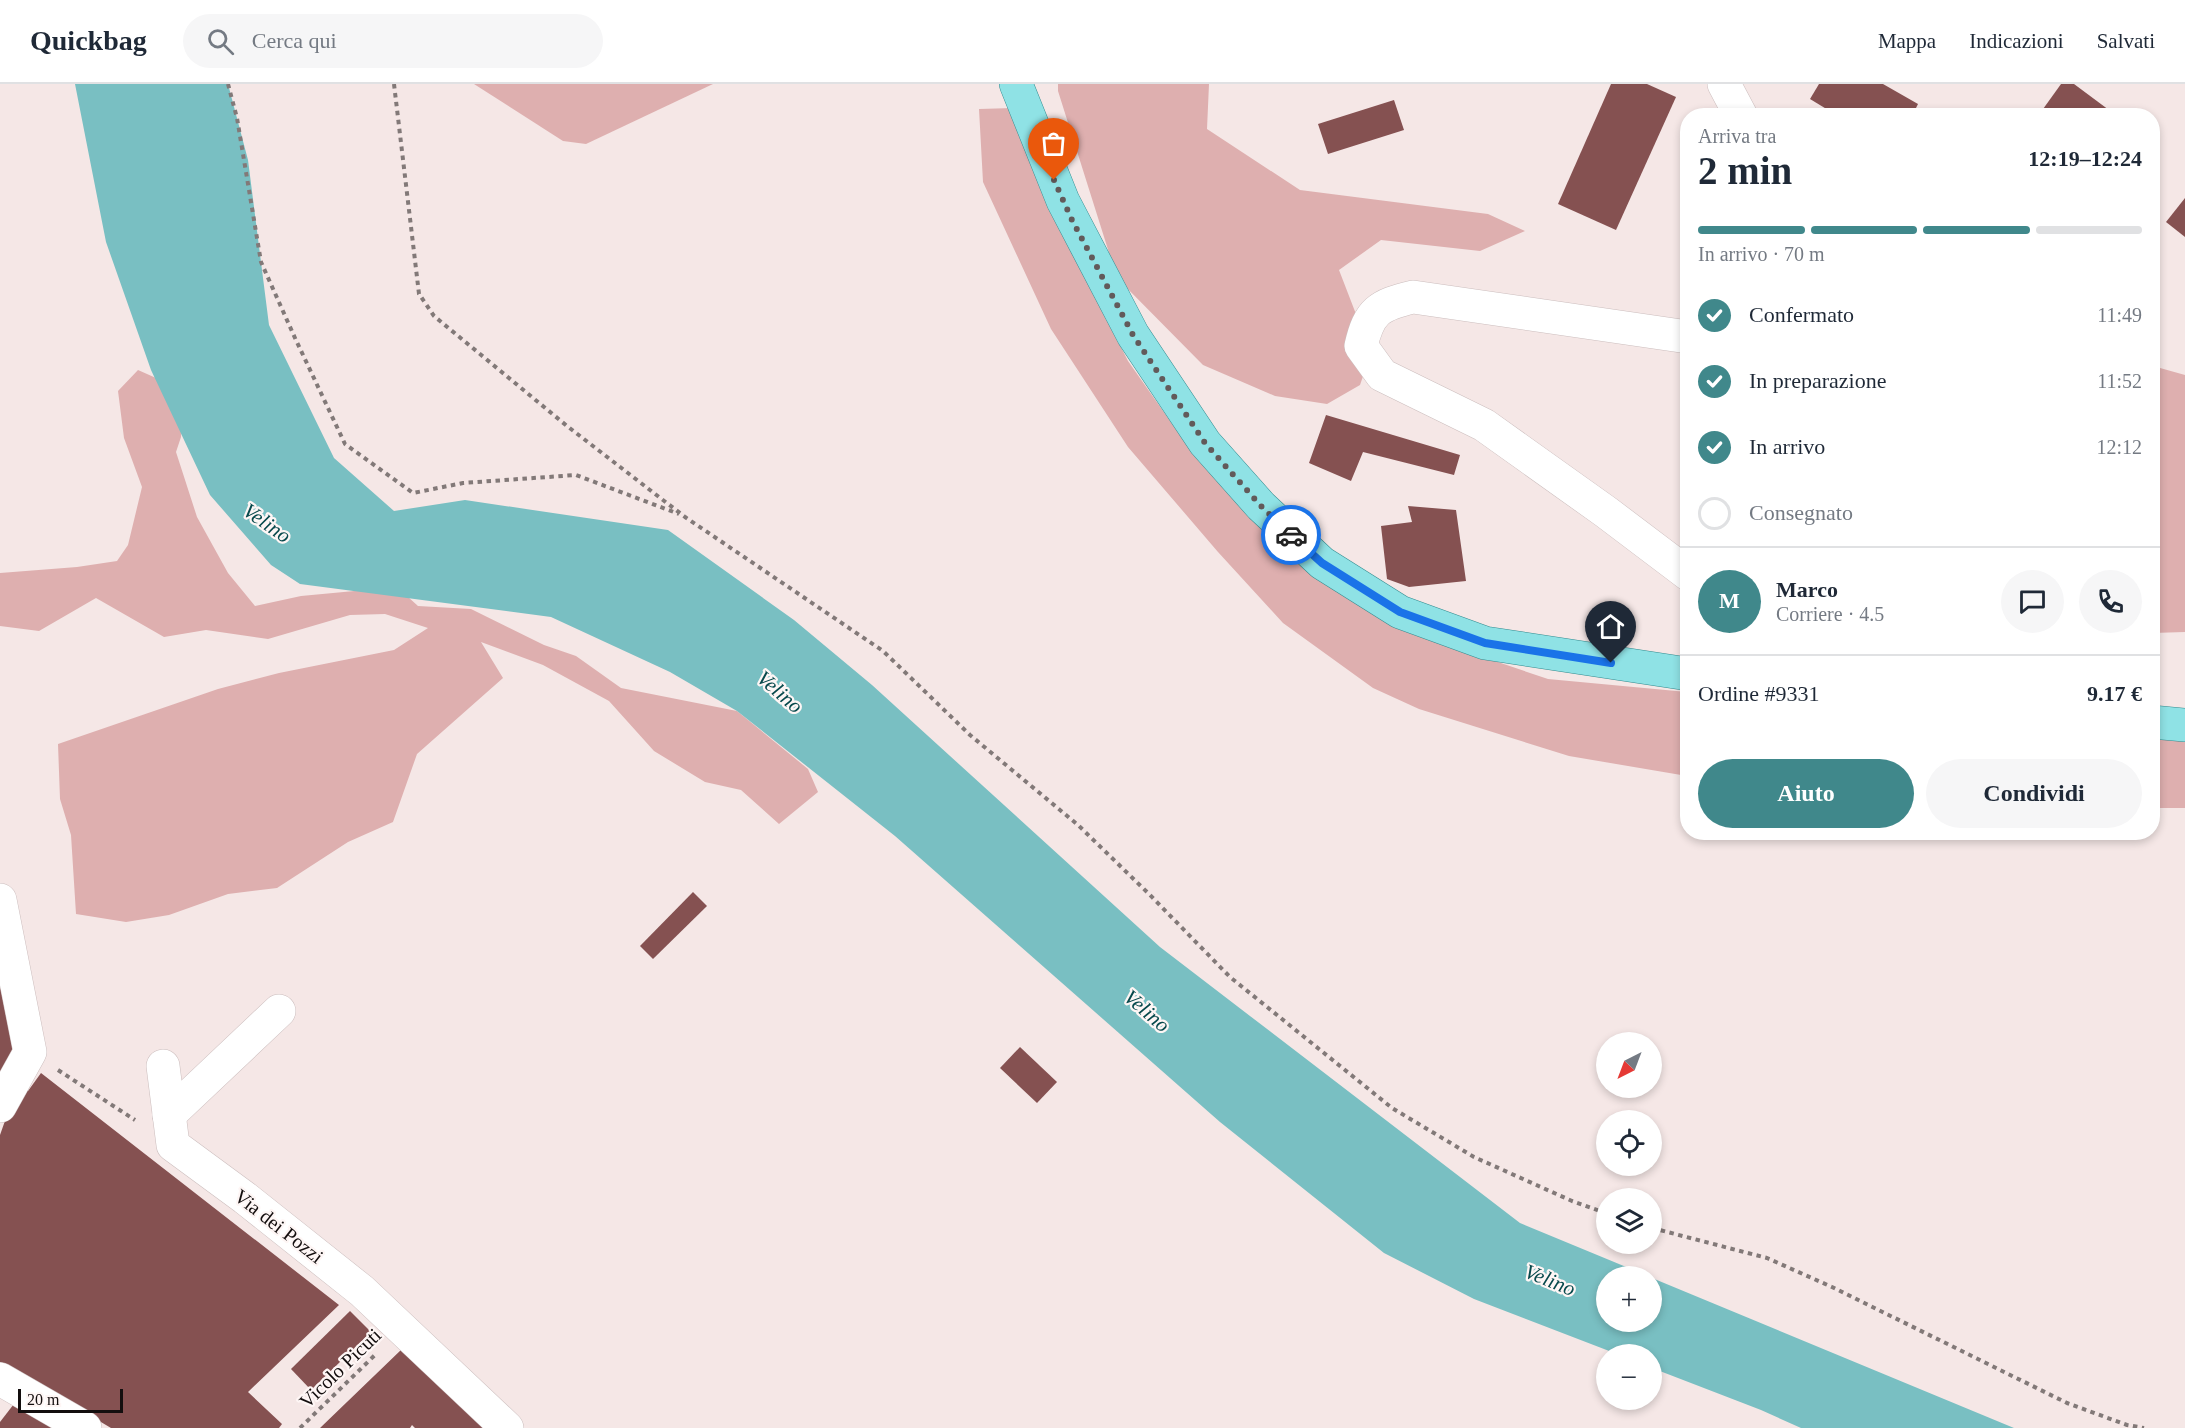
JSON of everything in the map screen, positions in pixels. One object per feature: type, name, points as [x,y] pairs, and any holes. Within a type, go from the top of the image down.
[{"type":"main road","points":[[1016,84],[1063,201],[1133,335],[1205,443],[1261,506],[1322,563],[1400,612],[1485,643],[1680,673]]},
{"type":"main road","points":[[2160,723],[2185,725]]},
{"type":"street","points":[[1724,84],[1737,108]]},
{"type":"street","points":[[1680,336],[1413,297],[1387,303],[1366,323],[1361,346],[1382,375],[1484,425],[1680,568]]},
{"type":"street","points":[[0,900],[30,1052],[1,1102]]},
{"type":"street","points":[[171,1130],[279,1011]]},
{"type":"street","points":[[163,1066],[171,1130]]},
{"type":"street","name":"Via dei Pozzi","points":[[171,1130],[245,1198],[353,1284],[507,1428]]},
{"type":"street","points":[[2,1384],[85,1428]]},
{"type":"path","points":[[228,84],[237,118],[261,262],[345,444],[413,493],[463,483],[576,475],[685,517]]},
{"type":"path","points":[[394,84],[419,294],[434,316],[567,426],[685,517],[882,651],[970,735],[1078,825],[1230,977],[1392,1108],[1474,1157],[1596,1209]]},
{"type":"path","points":[[30,1052],[171,1130]]},
{"type":"path","points":[[1662,1231],[1767,1258],[1832,1287],[2067,1403],[2127,1425],[2144,1428]]},
{"type":"path","name":"Vicolo Picuti","points":[[300,1428],[401,1330]]},
{"type":"shaded area","points":[[474,84],[713,84],[586,144],[563,141]]},
{"type":"shaded area","points":[[1058,84],[1209,84],[1207,129],[1300,190],[1488,214],[1525,231],[1480,251],[1381,240],[1339,270],[1371,353],[1360,385],[1327,404],[1275,396],[1203,365],[1117,278],[1058,91]]},
{"type":"shaded area","points":[[1013,108],[1056,219],[1128,361],[1189,448],[1397,628],[1548,679],[1680,691],[1680,775],[1569,756],[1419,709],[1373,688],[1283,623],[1218,552],[1128,447],[1051,329],[983,182],[979,109]]},
{"type":"shaded area","points":[[2160,368],[2185,375],[2185,632],[2160,633]]},
{"type":"shaded area","points":[[138,370],[183,390],[181,437],[176,452],[197,517],[228,573],[255,606],[301,596],[397,587],[418,606],[471,609],[544,645],[576,656],[621,688],[737,711],[808,769],[818,792],[779,824],[741,790],[705,782],[654,751],[609,701],[543,665],[481,642],[503,678],[417,754],[393,822],[348,842],[277,888],[228,894],[169,915],[126,922],[76,914],[71,835],[60,799],[58,744],[218,689],[279,673],[394,650],[428,628],[385,614],[350,615],[268,639],[206,630],[164,637],[96,598],[39,631],[0,626],[0,573],[77,567],[117,561],[128,545],[142,487],[124,438],[118,391]]},
{"type":"shaded area","points":[[2160,734],[2185,734],[2185,808],[2160,808]]},
{"type":"water","name":"Velino","points":[[75,84],[228,84],[248,160],[269,325],[334,458],[394,511],[465,500],[668,530],[794,620],[872,685],[1160,947],[1520,1223],[1624,1266],[1596,1266],[1596,1332],[1662,1332],[1662,1282],[2014,1428],[1801,1428],[1662,1372],[1662,1344],[1596,1344],[1596,1346],[1474,1299],[1384,1253],[1220,1122],[895,836],[737,711],[670,672],[551,617],[300,584],[271,565],[210,495],[151,370],[106,242]]},
{"type":"building","points":[[1611,84],[1647,84],[1676,97],[1616,230],[1558,204]]},
{"type":"building","points":[[1819,84],[1883,84],[1918,104],[1916,108],[1825,108],[1810,99]]},
{"type":"building","points":[[2061,84],[2074,84],[2106,108],[2044,108]]},
{"type":"building","points":[[1394,100],[1404,130],[1328,154],[1318,124]]},
{"type":"building","points":[[2185,198],[2185,237],[2166,222]]},
{"type":"building","points":[[1326,415],[1460,455],[1454,475],[1363,452],[1351,481],[1309,463]]},
{"type":"building","points":[[1408,506],[1456,510],[1466,581],[1409,587],[1387,579],[1381,526],[1412,522]]},
{"type":"building","points":[[693,892],[707,906],[653,959],[640,946]]},
{"type":"building","points":[[0,949],[19,1036],[0,1085]]},
{"type":"building","points":[[1020,1047],[1057,1082],[1037,1103],[1000,1068]]},
{"type":"building","points":[[41,1073],[339,1305],[248,1392],[282,1424],[279,1428],[111,1428],[0,1362],[0,1135],[6,1118],[22,1089],[28,1091]]},
{"type":"building","points":[[350,1311],[371,1332],[311,1390],[291,1369]]},
{"type":"building","points":[[402,1349],[486,1428],[415,1428],[412,1425],[410,1428],[320,1428]]},
{"type":"building","points":[[17,1400],[69,1428],[0,1428],[0,1422]]},
{"type":"way so far","points":[[1054,180],[1072,220],[1133,335],[1205,443],[1261,506],[1291,535]]},
{"type":"route","points":[[1291,535],[1322,563],[1400,612],[1485,643],[1611,663]]}]
